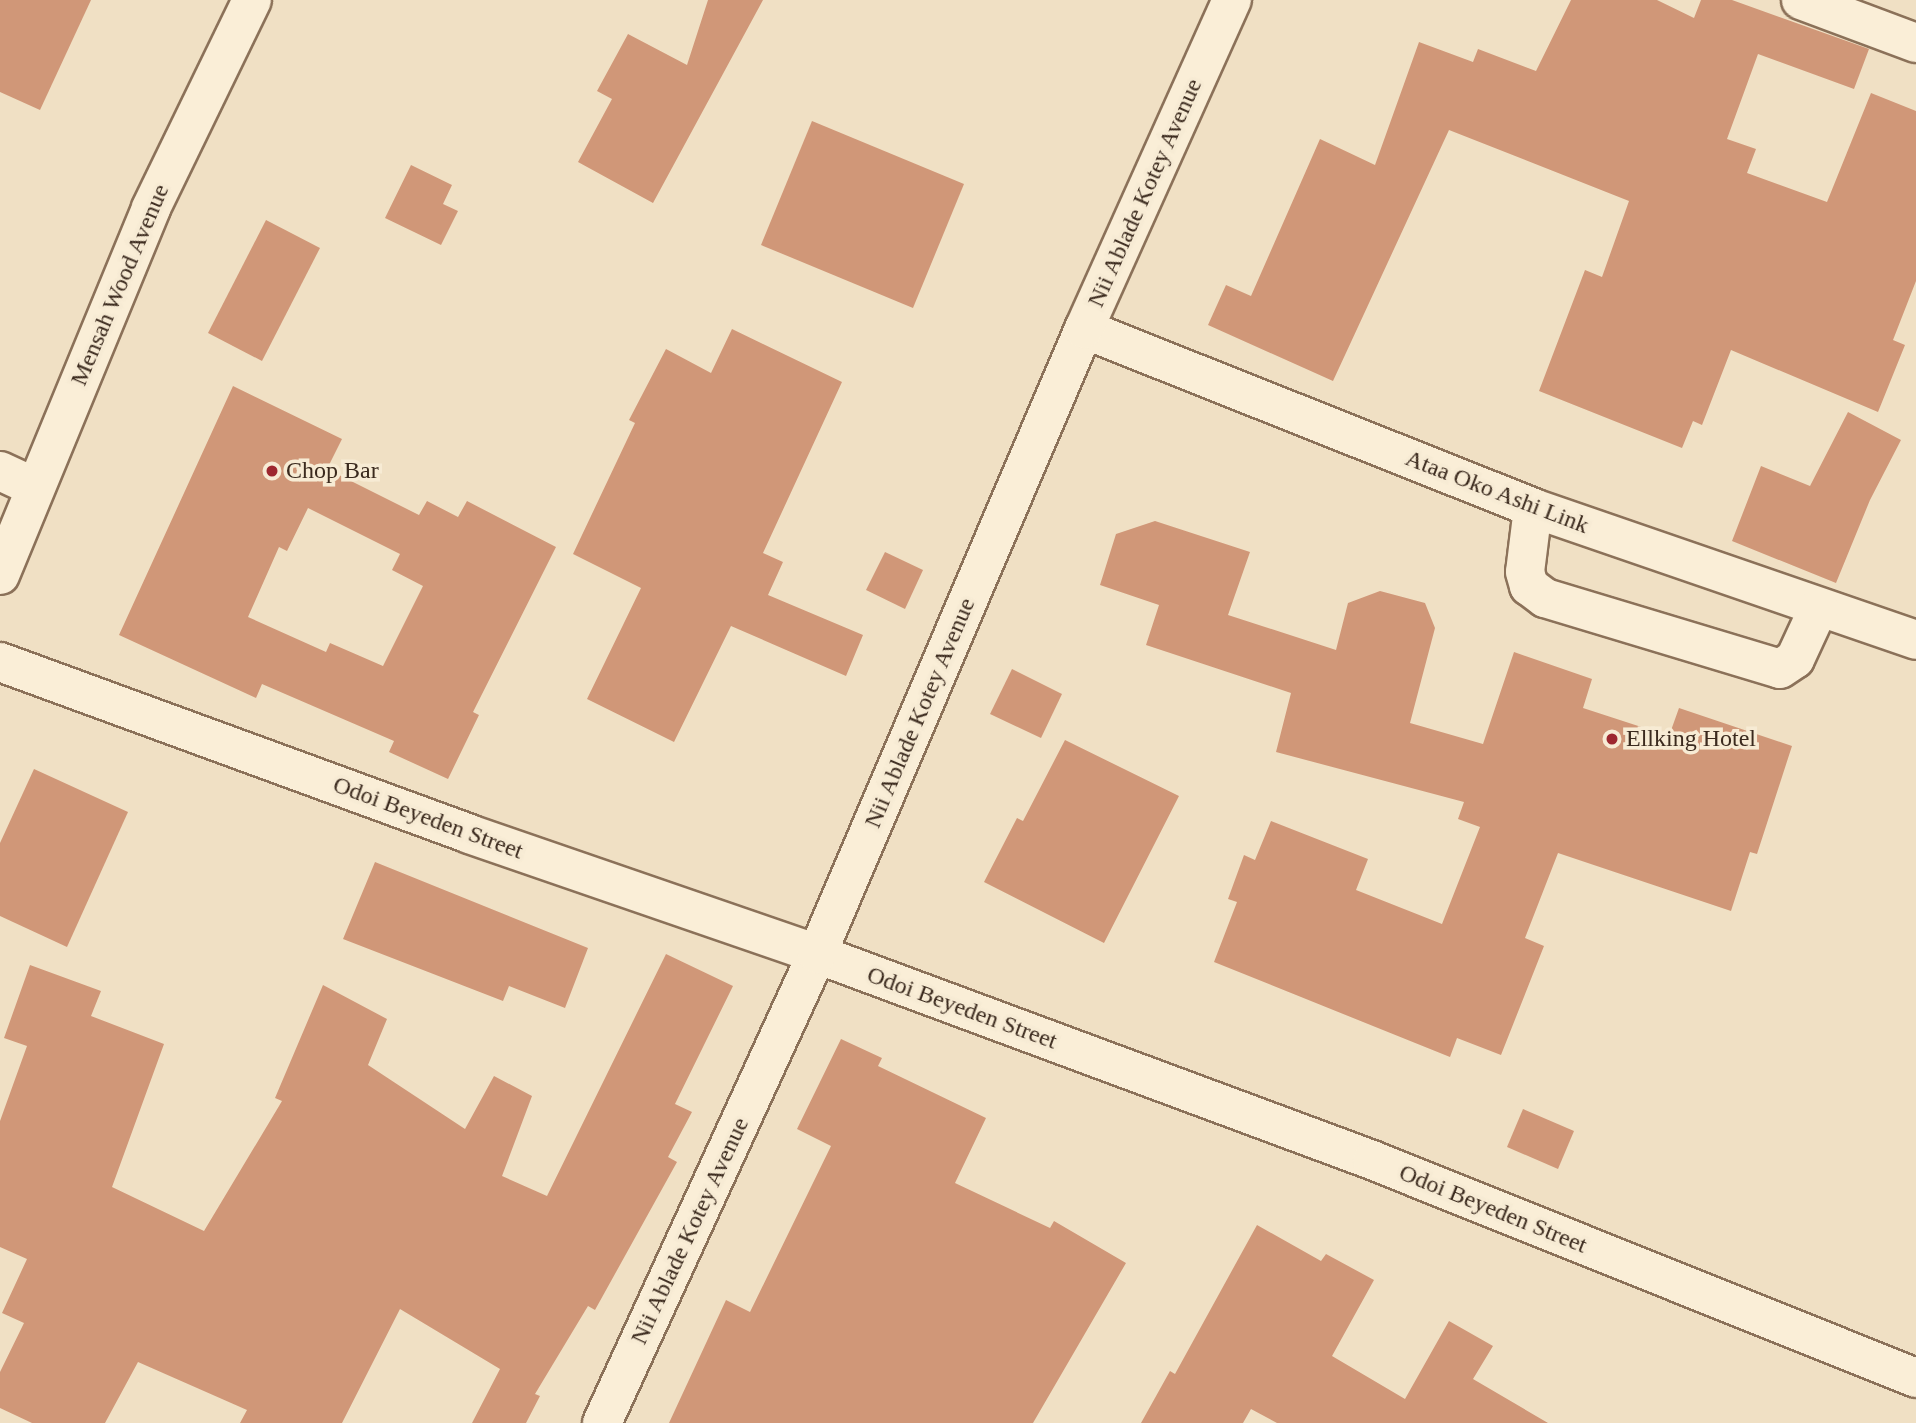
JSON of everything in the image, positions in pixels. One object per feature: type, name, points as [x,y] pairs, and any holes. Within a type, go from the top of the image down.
[{"type":"street","name":"Mensah Wood Avenue","points":[[0,575],[151,208],[252,0]]},
{"type":"street","name":"Nii Ablade Kotey Avenue","points":[[601,1423],[817,954],[1084,329],[1232,0]]},
{"type":"street","points":[[1801,0],[1916,43]]},
{"type":"street","name":"Ataa Oko Ashi Link","points":[[1084,329],[1532,508],[1916,640]]},
{"type":"street","points":[[0,471],[35,487]]},
{"type":"street","points":[[1532,508],[1525,572],[1529,586],[1545,598],[1780,669],[1795,659],[1819,607]]},
{"type":"street","name":"Odoi Beyeden Street","points":[[0,662],[469,834],[817,954],[1372,1160],[1916,1378]]},
{"type":"building","points":[[0,0],[91,0],[40,110],[0,92]]},
{"type":"building","points":[[708,0],[763,0],[653,203],[578,162],[612,99],[597,91],[628,34],[687,65]]},
{"type":"building","points":[[1571,0],[1657,0],[1694,18],[1701,0],[1732,0],[1869,49],[1854,89],[1758,54],[1727,139],[1756,149],[1747,173],[1827,202],[1871,93],[1916,111],[1916,281],[1893,340],[1905,345],[1878,412],[1731,350],[1702,425],[1693,421],[1682,448],[1539,391],[1585,270],[1602,277],[1629,201],[1449,130],[1333,381],[1208,325],[1226,285],[1251,296],[1320,139],[1375,165],[1419,42],[1473,62],[1478,49],[1536,71]]},
{"type":"building","points":[[812,121],[964,184],[913,308],[761,245]]},
{"type":"building","points":[[411,165],[452,185],[443,204],[458,211],[441,245],[385,218]]},
{"type":"building","points":[[266,220],[320,248],[262,361],[208,333]]},
{"type":"building","points":[[732,329],[842,382],[763,553],[783,562],[768,595],[863,635],[846,676],[731,626],[674,742],[587,699],[641,588],[573,554],[635,423],[629,420],[666,349],[711,373]]},
{"type":"building","points":[[233,386],[342,439],[327,469],[419,515],[427,501],[458,517],[467,501],[556,547],[473,712],[479,715],[448,779],[389,752],[394,741],[262,684],[256,698],[119,635]],"holes":[[[308,508],[400,554],[392,570],[423,586],[383,666],[330,643],[326,652],[248,617],[279,547],[287,551]]]},
{"type":"building","points":[[1848,412],[1901,440],[1870,500],[1836,583],[1732,541],[1761,466],[1810,486]]},
{"type":"building","points":[[1155,521],[1250,552],[1228,615],[1336,650],[1348,603],[1380,591],[1425,603],[1435,628],[1410,723],[1483,744],[1514,652],[1592,679],[1583,708],[1669,736],[1679,708],[1792,746],[1757,854],[1750,852],[1731,911],[1558,853],[1525,938],[1544,946],[1501,1055],[1457,1038],[1450,1057],[1214,962],[1237,902],[1228,899],[1244,855],[1255,860],[1271,821],[1368,859],[1356,890],[1442,924],[1480,827],[1458,819],[1464,802],[1276,752],[1291,693],[1146,645],[1159,605],[1100,585],[1116,534]]},
{"type":"building","points":[[885,552],[923,570],[905,609],[866,590]]},
{"type":"building","points":[[1012,669],[1062,694],[1041,738],[990,714]]},
{"type":"building","points":[[1065,740],[1179,796],[1104,943],[984,882],[1017,818],[1023,821]]},
{"type":"building","points":[[34,769],[128,812],[67,947],[0,916],[0,843]]},
{"type":"building","points":[[375,862],[588,948],[565,1008],[509,986],[503,1001],[343,939]]},
{"type":"building","points":[[666,954],[733,986],[675,1104],[692,1112],[668,1157],[677,1162],[595,1310],[588,1306],[535,1394],[540,1396],[526,1423],[472,1423],[500,1369],[400,1309],[342,1423],[240,1423],[247,1410],[138,1362],[105,1423],[32,1423],[0,1408],[0,1372],[24,1323],[2,1313],[27,1259],[0,1247],[0,1121],[27,1046],[4,1038],[30,965],[101,991],[91,1016],[164,1044],[112,1187],[204,1231],[282,1101],[275,1098],[323,985],[387,1019],[368,1065],[465,1129],[494,1076],[532,1096],[502,1176],[547,1196]]},
{"type":"building","points":[[841,1039],[882,1058],[878,1066],[986,1118],[955,1183],[1050,1228],[1054,1221],[1126,1263],[1033,1423],[669,1423],[726,1300],[750,1312],[831,1146],[797,1129]]},
{"type":"building","points":[[1523,1109],[1574,1131],[1558,1169],[1507,1147]]},
{"type":"building","points":[[1257,1225],[1321,1261],[1326,1254],[1374,1280],[1332,1356],[1405,1399],[1449,1321],[1493,1346],[1473,1379],[1548,1423],[1277,1423],[1251,1409],[1243,1423],[1141,1423],[1170,1371],[1175,1374]]},
{"type":"place","name":"Chop Bar","points":[[272,471]]},
{"type":"place","name":"Ellking Hotel","points":[[1612,739]]}]
